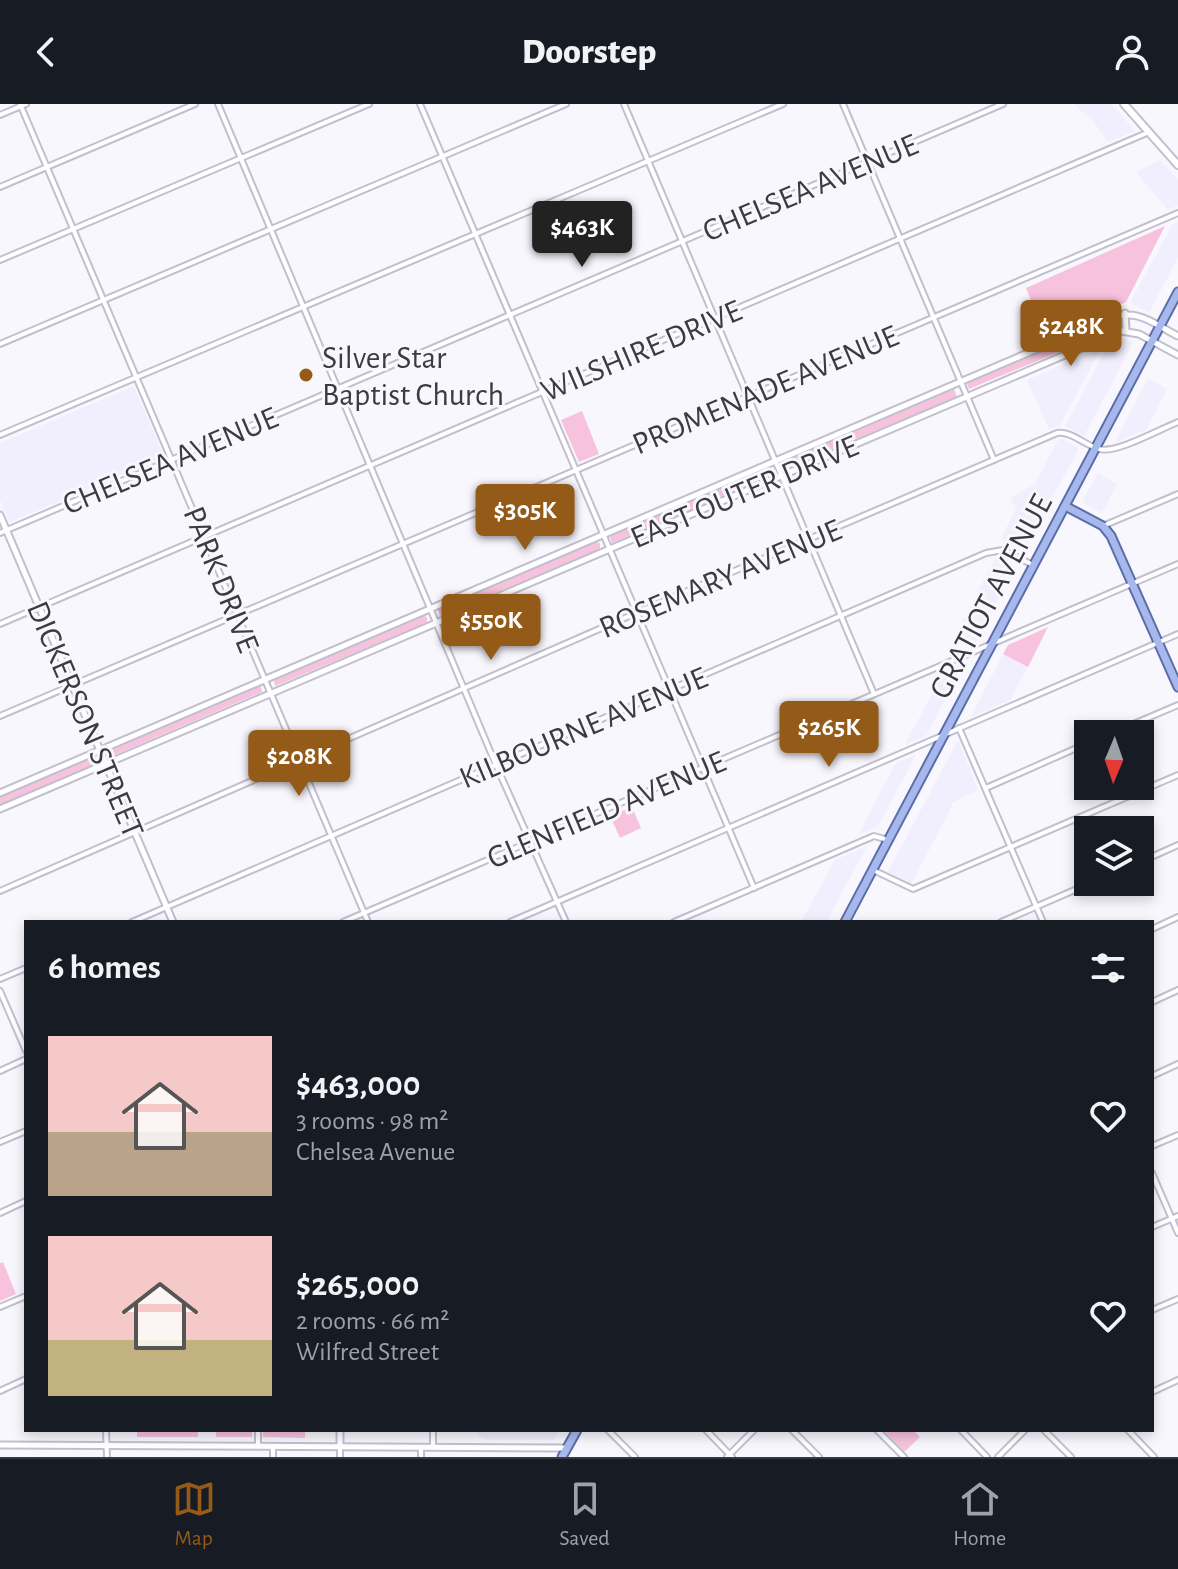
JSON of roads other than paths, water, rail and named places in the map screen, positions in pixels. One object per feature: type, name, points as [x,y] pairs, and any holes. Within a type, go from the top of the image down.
[{"type":"main road","points":[[1124,104],[1178,165]]},
{"type":"main road","name":"GRATIOT AVENUE","points":[[846,920],[1178,292]]},
{"type":"main road","points":[[1065,506],[1103,526],[1111,536],[1178,687]]},
{"type":"main road","points":[[562,1457],[576,1432]]},
{"type":"street","points":[[0,187],[195,104]]},
{"type":"street","points":[[218,104],[402,545],[565,920]]},
{"type":"street","points":[[0,260],[369,104]]},
{"type":"street","points":[[420,104],[754,888]]},
{"type":"street","points":[[0,344],[566,104]]},
{"type":"street","points":[[624,104],[874,694]]},
{"type":"street","points":[[0,435],[783,104]]},
{"type":"street","points":[[843,104],[994,460]]},
{"type":"street","name":"CHELSEA AVENUE","points":[[3,532],[1003,104]]},
{"type":"street","points":[[0,115],[22,105]]},
{"type":"street","name":"PARK DRIVE","points":[[22,105],[367,920]]},
{"type":"street","name":"WILSHIRE DRIVE","points":[[0,624],[1149,132]]},
{"type":"street","name":"PROMENADE AVENUE","points":[[0,716],[1178,213]]},
{"type":"street","points":[[1178,336],[1135,314],[1125,313],[1126,330],[1178,355]]},
{"type":"street","name":"EAST OUTER DRIVE","points":[[0,793],[1125,313]]},
{"type":"street","name":"EAST OUTER DRIVE","points":[[0,809],[1126,330]]},
{"type":"street","points":[[1095,448],[1108,451],[1178,422]]},
{"type":"street","name":"ROSEMARY AVENUE","points":[[0,891],[636,613],[1059,433],[1067,433],[1095,448]]},
{"type":"street","points":[[1103,526],[1178,494]]},
{"type":"street","name":"DICKERSON STREET","points":[[0,515],[3,532],[39,607],[172,920]]},
{"type":"street","name":"KILBOURNE AVENUE","points":[[136,920],[995,550],[1006,551],[1034,565]]},
{"type":"street","name":"GLENFIELD AVENUE","points":[[348,920],[1178,564]]},
{"type":"street","points":[[515,920],[1178,634]]},
{"type":"street","points":[[1143,720],[1178,705]]},
{"type":"street","points":[[959,728],[1042,920]]},
{"type":"street","points":[[986,788],[1074,749]]},
{"type":"street","points":[[873,870],[913,889],[1178,775]]},
{"type":"street","points":[[679,920],[874,836],[888,840]]},
{"type":"street","points":[[1154,856],[1178,845]]},
{"type":"street","points":[[1006,920],[1074,890]]},
{"type":"street","points":[[1154,928],[1178,917]]},
{"type":"street","points":[[0,979],[24,969]]},
{"type":"street","points":[[1154,1001],[1178,990]]},
{"type":"street","points":[[0,991],[24,1046]]},
{"type":"street","points":[[0,1071],[24,1060]]},
{"type":"street","points":[[1154,1075],[1178,1064]]},
{"type":"street","points":[[0,1142],[24,1132]]},
{"type":"street","points":[[1154,1145],[1178,1135]]},
{"type":"street","points":[[1154,1177],[1175,1217],[1178,1233]]},
{"type":"street","points":[[0,1213],[24,1202]]},
{"type":"street","points":[[1154,1226],[1175,1217]]},
{"type":"street","points":[[0,1307],[24,1297]]},
{"type":"street","points":[[1154,1309],[1178,1299]]},
{"type":"street","points":[[0,1391],[24,1380]]},
{"type":"street","points":[[1154,1391],[1178,1380]]},
{"type":"street","points":[[106,1432],[107,1457]]},
{"type":"street","points":[[258,1432],[258,1446]]},
{"type":"street","points":[[340,1432],[340,1457]]},
{"type":"street","points":[[433,1432],[433,1447]]},
{"type":"street","points":[[610,1432],[635,1457]]},
{"type":"street","points":[[708,1432],[729,1456],[752,1432]]},
{"type":"street","points":[[794,1432],[819,1457]]},
{"type":"street","points":[[879,1432],[904,1457]]},
{"type":"street","points":[[963,1432],[987,1457]]},
{"type":"street","points":[[998,1457],[1023,1432]]},
{"type":"street","points":[[1046,1432],[1071,1457]]},
{"type":"street","points":[[1130,1432],[1154,1457]]},
{"type":"street","points":[[0,1445],[567,1448]]},
{"type":"street","points":[[273,1446],[273,1457]]},
{"type":"street","points":[[421,1447],[421,1457]]},
{"type":"place","name":"Silver Star Baptist Church","points":[[306,375]]}]
